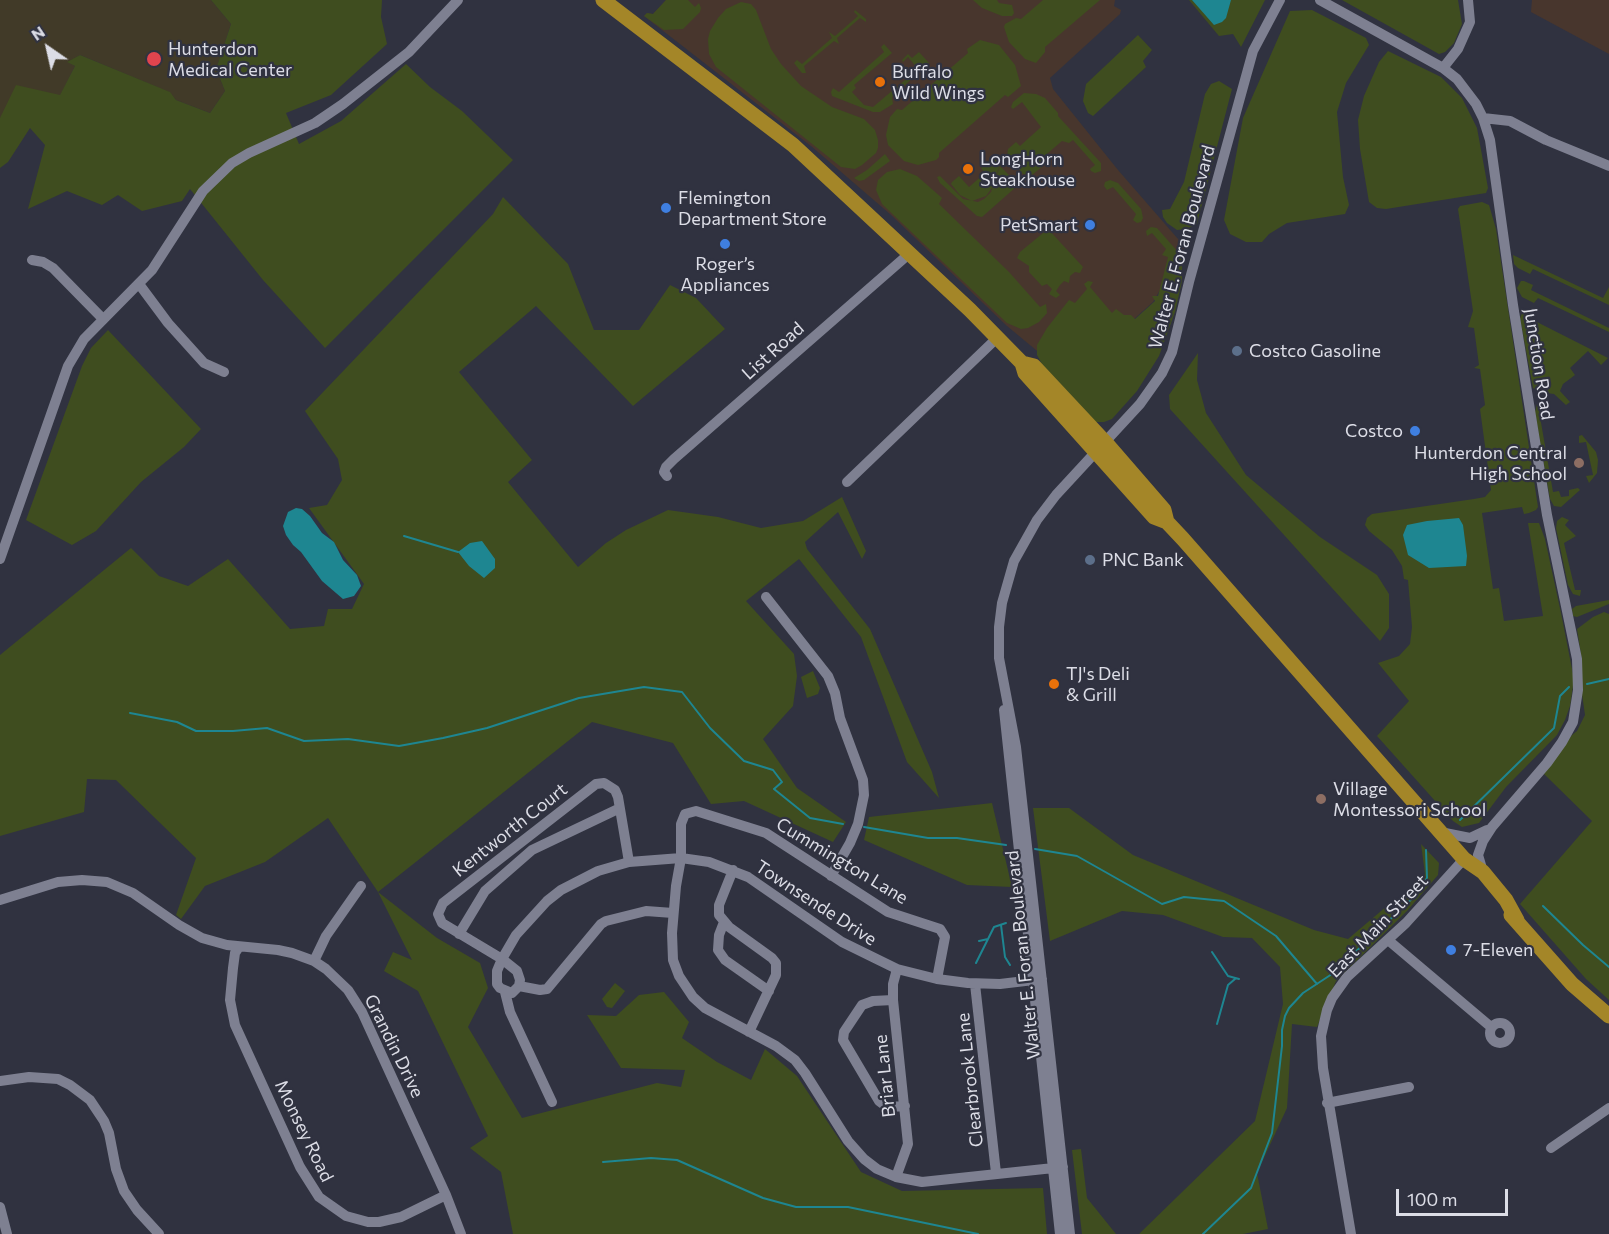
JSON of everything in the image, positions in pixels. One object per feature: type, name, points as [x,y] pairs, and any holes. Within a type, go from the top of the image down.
[{"type":"highway","points":[[603,0],[793,145],[910,253],[1022,363],[1034,366],[1101,448],[1164,510],[1167,522],[1439,831],[1464,859],[1483,872],[1506,900],[1517,920]]},
{"type":"highway","points":[[1464,859],[1473,877],[1499,905],[1517,920],[1572,984],[1609,1016]]},
{"type":"street","points":[[0,559],[68,366],[84,339],[152,270],[193,205],[215,178],[231,163],[315,123],[343,104],[409,52],[458,0]]},
{"type":"street","name":"Walter E. Foran Boulevard","points":[[1070,1234],[1058,1167],[1038,980],[1010,772],[999,649],[1000,621],[1006,585],[1014,561],[1029,532],[1049,504],[1153,387],[1172,352],[1253,51],[1280,0]]},
{"type":"street","name":"Junction Road","points":[[1320,0],[1443,68],[1457,79],[1467,90],[1483,117],[1490,140],[1513,304],[1547,515],[1577,659],[1578,690],[1573,722],[1562,742],[1492,827]]},
{"type":"street","points":[[1443,68],[1458,48],[1470,22],[1468,0]]},
{"type":"street","points":[[1483,117],[1499,118],[1520,124],[1546,141],[1609,166]]},
{"type":"street","name":"List Road","points":[[667,476],[664,472],[666,467],[674,459],[910,253]]},
{"type":"street","points":[[32,260],[43,262],[53,268],[104,319]]},
{"type":"street","points":[[140,284],[168,323],[204,363],[224,372]]},
{"type":"street","points":[[847,482],[998,338]]},
{"type":"street","points":[[766,597],[828,676],[835,693],[840,718],[864,782],[863,803],[858,824],[831,876]]},
{"type":"street","name":"Kentworth Court","points":[[502,959],[442,923],[438,915],[440,908],[589,788],[604,783],[615,790],[629,862]]},
{"type":"street","points":[[459,934],[485,891],[532,850],[618,808]]},
{"type":"street","name":"Cummington Lane","points":[[681,858],[681,824],[685,814],[696,811],[766,833],[864,898],[894,915],[940,929],[945,937],[937,980]]},
{"type":"street","points":[[1439,831],[1470,838],[1492,827]]},
{"type":"street","points":[[1483,872],[1479,851],[1492,827]]},
{"type":"street","points":[[681,858],[673,913],[672,951],[683,984],[705,1008],[783,1050],[795,1060],[858,1154],[877,1169],[896,1178],[922,1182],[1058,1167]]},
{"type":"street","name":"Townsende Drive","points":[[505,992],[497,984],[497,971],[502,959],[516,935],[547,901],[561,890],[598,871],[629,862],[681,858],[709,862],[733,870],[767,888],[842,942],[897,969],[937,980],[975,984],[1038,980]]},
{"type":"street","name":"East Main Street","points":[[1351,1234],[1327,1103],[1321,1045],[1327,1010],[1332,998],[1347,977],[1424,906],[1464,859]]},
{"type":"street","points":[[733,870],[719,905],[719,915],[724,922],[776,963],[776,975],[749,1032]]},
{"type":"street","name":"Grandin Drive","points":[[0,900],[70,880],[107,882],[134,893],[179,925],[202,938],[239,947],[278,950],[314,961],[337,978],[358,1006],[446,1195],[461,1234]]},
{"type":"street","points":[[314,961],[337,919],[361,886]]},
{"type":"street","points":[[519,986],[547,989],[606,921],[646,910],[673,913]]},
{"type":"street","points":[[724,922],[719,936],[718,950],[725,960],[768,991]]},
{"type":"street","points":[[1388,940],[1491,1027]]},
{"type":"street","name":"Monsey Road","points":[[239,947],[235,953],[230,1000],[235,1026],[300,1167],[319,1197],[346,1216],[357,1220],[379,1222],[401,1217],[446,1195]]},
{"type":"street","points":[[502,959],[517,971],[519,986],[512,993],[505,992],[510,1012],[552,1102]]},
{"type":"street","name":"Briar Lane","points":[[896,1178],[908,1144],[893,1000],[893,984],[897,969]]},
{"type":"street","name":"Clearbrook Lane","points":[[975,984],[996,1173]]},
{"type":"street","points":[[893,1000],[873,1001],[862,1005],[844,1032],[843,1040],[879,1101],[887,1107],[905,1106]]},
{"type":"street","points":[[0,1081],[29,1077],[58,1079],[70,1084],[90,1100],[104,1120],[124,1191],[137,1210],[159,1234]]},
{"type":"street","points":[[1327,1103],[1409,1087]]},
{"type":"street","points":[[1551,1148],[1609,1108]]},
{"type":"street","name":"Walter E. Foran Boulevard","points":[[1058,1167],[1060,1234]]},
{"type":"street","points":[[0,1207],[7,1234]]},
{"type":"shaded area","name":"Hunterdon Medical Center","points":[[0,0],[211,0],[231,24],[216,69],[225,91],[210,113],[176,100],[169,92],[80,55],[68,62],[75,66],[60,96],[0,118]]},
{"type":"shaded area","points":[[666,0],[1115,0],[1114,6],[1121,10],[1120,14],[1050,78],[1053,89],[1118,170],[1185,247],[1153,302],[1134,319],[1042,355],[1007,326],[890,214],[811,146],[644,16],[647,13],[653,14]]},
{"type":"shaded area","points":[[1532,0],[1609,0],[1609,54],[1531,12]]},
{"type":"green space","points":[[211,0],[382,0],[381,17],[387,44],[331,95],[286,113],[299,144],[341,121],[406,64],[430,87],[462,111],[513,160],[325,348],[263,280],[190,189],[182,201],[142,211],[118,195],[102,205],[67,191],[28,209],[45,145],[30,128],[8,162],[0,168],[0,118],[16,85],[60,95],[75,66],[67,62],[80,55],[170,92],[176,100],[210,113],[225,91],[216,69],[231,24]]},
{"type":"green space","points":[[666,0],[688,0],[695,7],[699,3],[700,12],[683,29],[664,30],[644,16],[647,13],[653,14]]},
{"type":"green space","points":[[973,0],[997,0],[999,3],[1012,5],[1014,13],[1012,16],[1002,16],[982,8]]},
{"type":"green space","points":[[1043,0],[1100,0],[1045,47],[1045,52],[1036,63],[1025,59],[1009,42],[1004,27],[1016,18],[1021,19]]},
{"type":"green space","points":[[1189,0],[1265,0],[1241,47],[1233,34],[1219,36]]},
{"type":"green space","points":[[1342,0],[1458,0],[1462,24],[1454,43],[1445,52],[1439,54]]},
{"type":"green space","points":[[741,2],[751,4],[756,10],[771,49],[801,86],[832,107],[864,119],[875,130],[878,148],[876,153],[862,165],[855,169],[841,167],[716,67],[709,54],[710,31],[726,9]]},
{"type":"green space","points":[[855,10],[866,19],[866,22],[860,18],[837,38],[839,44],[834,41],[804,66],[806,73],[802,73],[794,63],[797,60],[802,64],[832,38],[829,32],[835,36],[858,16]]},
{"type":"green space","points":[[1312,10],[1366,38],[1369,45],[1346,83],[1337,112],[1343,177],[1349,205],[1345,214],[1287,223],[1269,234],[1262,242],[1246,242],[1230,234],[1224,220],[1243,118],[1290,11]]},
{"type":"green space","points":[[1138,35],[1152,50],[1143,61],[1146,67],[1093,116],[1088,113],[1083,101],[1086,84]]},
{"type":"green space","points":[[980,40],[999,45],[1015,65],[1021,86],[1008,97],[1005,95],[939,153],[936,160],[918,165],[904,161],[888,145],[886,135],[890,117],[897,109],[902,110],[968,53],[967,49]]},
{"type":"green space","points":[[884,44],[892,53],[854,85],[856,88],[852,92],[864,105],[873,107],[918,69],[908,57],[903,62],[902,60],[908,54],[912,58],[919,52],[929,63],[892,97],[893,104],[880,112],[873,112],[832,96],[833,88],[839,92],[884,52],[881,47]]},
{"type":"green space","points":[[1388,51],[1441,77],[1462,98],[1477,128],[1488,188],[1486,193],[1386,209],[1377,208],[1369,202],[1360,149],[1358,120],[1364,96],[1379,62]]},
{"type":"green space","points":[[1219,81],[1232,89],[1197,224],[1177,230],[1167,223],[1162,210],[1170,209],[1184,182],[1205,94],[1211,84]]},
{"type":"green space","points":[[1024,93],[1036,94],[1045,98],[1058,116],[1101,163],[1101,171],[1095,173],[1091,171],[1090,169],[1095,165],[1073,140],[1069,143],[1062,141],[1041,159],[1043,166],[1032,175],[1023,174],[1007,156],[1008,149],[1016,142],[1020,146],[1041,127],[1022,102],[1013,109],[1011,107],[1013,102]]},
{"type":"green space","points":[[885,154],[890,161],[864,180],[859,181],[854,178],[867,170]]},
{"type":"green space","points":[[993,157],[1000,164],[992,188],[986,196],[972,201],[960,195],[951,184],[952,182],[959,176],[969,187],[985,173],[981,168]]},
{"type":"green space","points":[[1000,166],[1014,180],[1016,187],[982,217],[977,216],[940,183],[937,177],[940,176],[963,199],[978,202],[991,192]]},
{"type":"green space","points":[[900,169],[917,176],[942,198],[939,204],[1009,272],[1040,307],[1046,304],[1047,313],[1039,322],[1021,329],[1007,323],[882,204],[876,190],[878,180],[887,172]]},
{"type":"green space","points":[[1110,180],[1118,183],[1141,209],[1143,218],[1141,222],[1137,223],[1133,220],[1136,214],[1113,187],[1107,190],[1104,186],[1105,182]]},
{"type":"green space","points":[[503,197],[568,264],[594,330],[639,330],[670,285],[696,298],[725,329],[633,406],[536,306],[459,372],[532,460],[508,482],[578,567],[606,543],[626,530],[668,510],[718,517],[761,528],[803,521],[842,497],[866,551],[862,559],[838,512],[805,542],[807,549],[870,629],[932,772],[939,798],[907,762],[861,637],[799,559],[746,601],[794,654],[797,676],[793,706],[763,739],[797,788],[846,822],[833,842],[744,801],[711,804],[673,743],[592,722],[378,892],[328,818],[265,862],[205,886],[181,919],[176,915],[196,858],[116,780],[87,779],[84,812],[0,836],[0,655],[131,548],[159,576],[188,586],[228,559],[290,629],[324,626],[328,609],[352,609],[364,584],[309,508],[327,505],[342,480],[338,459],[305,411],[493,214]]},
{"type":"green space","points":[[1482,202],[1489,205],[1496,229],[1538,507],[1524,514],[1522,507],[1482,513],[1493,589],[1499,588],[1504,621],[1543,616],[1528,523],[1539,523],[1545,539],[1574,679],[1570,706],[1557,735],[1506,787],[1479,823],[1462,827],[1453,821],[1377,736],[1409,701],[1378,663],[1399,656],[1410,644],[1412,627],[1408,580],[1404,579],[1402,566],[1392,550],[1365,525],[1367,518],[1372,514],[1485,497],[1491,490],[1480,409],[1485,405],[1480,369],[1474,368],[1479,365],[1474,328],[1468,327],[1473,311],[1458,209],[1460,206]]},
{"type":"green space","points":[[1151,227],[1157,228],[1182,259],[1182,281],[1175,312],[1159,356],[1137,391],[1112,419],[1096,422],[1042,364],[1037,355],[1037,345],[1069,300],[1075,303],[1087,289],[1084,284],[1088,281],[1093,282],[1090,287],[1112,313],[1116,309],[1135,319],[1155,301],[1152,296],[1158,296],[1168,257],[1162,255],[1166,249],[1152,233],[1147,236],[1146,231]]},
{"type":"green space","points":[[1048,229],[1083,267],[1080,273],[1075,272],[1070,276],[1069,283],[1064,281],[1060,285],[1056,291],[1060,295],[1056,298],[1049,294],[1052,289],[1047,284],[1042,286],[1029,272],[1029,266],[1017,258],[1020,252]]},
{"type":"green space","points":[[1513,255],[1603,298],[1609,287],[1609,305],[1533,269],[1530,274],[1518,268],[1514,264]]},
{"type":"green space","points":[[1521,281],[1533,285],[1531,290],[1609,328],[1609,332],[1538,298],[1534,303],[1522,297],[1517,288]]},
{"type":"green space","points":[[1528,309],[1536,313],[1533,320],[1608,358],[1601,365],[1588,351],[1570,368],[1575,375],[1563,384],[1560,391],[1570,402],[1566,405],[1554,394],[1539,392],[1533,388],[1520,318],[1523,311]]},
{"type":"green space","points":[[108,330],[201,429],[184,447],[141,482],[96,531],[72,545],[26,520],[82,366],[91,348]]},
{"type":"green space","points":[[1198,353],[1197,380],[1206,413],[1246,475],[1320,537],[1377,575],[1389,594],[1389,628],[1380,641],[1170,409],[1169,395]]},
{"type":"green space","points":[[1542,402],[1545,409],[1539,411],[1553,492],[1559,491],[1561,497],[1569,496],[1569,490],[1578,488],[1580,490],[1561,507],[1554,506],[1550,499],[1535,412],[1537,404]]},
{"type":"green space","points":[[1582,435],[1596,452],[1598,460],[1597,473],[1589,483],[1586,476],[1593,475],[1586,442],[1579,443],[1579,436]]},
{"type":"green space","points":[[1562,517],[1569,520],[1565,525],[1576,536],[1564,543],[1575,590],[1581,590],[1580,596],[1573,594],[1568,585],[1556,528],[1557,521]]},
{"type":"green space","points":[[1609,600],[1609,604],[1577,617],[1573,616],[1572,609],[1576,606]]},
{"type":"green space","points":[[1604,612],[1609,614],[1609,1000],[1586,979],[1520,904],[1592,821],[1543,773],[1577,731],[1585,715],[1582,694],[1582,661],[1577,629]]},
{"type":"green space","points":[[813,671],[820,688],[818,694],[807,698],[801,677]]},
{"type":"green space","points":[[992,803],[1012,887],[967,885],[864,840],[869,817]]},
{"type":"green space","points":[[1033,808],[1069,808],[1133,855],[1314,930],[1348,939],[1387,906],[1401,903],[1425,874],[1421,844],[1439,863],[1438,875],[1407,911],[1336,981],[1317,1027],[1292,1024],[1287,1108],[1257,1173],[1268,1229],[1243,1234],[1139,1234],[1255,1121],[1283,1004],[1280,967],[1252,938],[1223,937],[1163,915],[1122,911],[1050,941]]},
{"type":"green space","points":[[378,892],[437,938],[480,963],[488,988],[468,1027],[522,1118],[657,1083],[681,1087],[685,1070],[621,1068],[587,1015],[616,1016],[639,995],[664,992],[689,1022],[682,1038],[717,1062],[751,1080],[765,1049],[797,1076],[861,1172],[902,1191],[1043,1188],[1047,1234],[513,1234],[501,1172],[470,1148],[488,1136],[418,991],[384,971],[393,952],[412,960]]},
{"type":"green space","points":[[615,983],[625,991],[612,1008],[607,1007],[602,999]]},
{"type":"green space","points":[[1081,1149],[1087,1198],[1116,1234],[1082,1234],[1072,1150]]},
{"type":"water","points":[[1192,0],[1231,0],[1226,18],[1214,25]]},
{"type":"water","points":[[296,508],[302,509],[310,516],[322,533],[334,542],[343,560],[357,575],[361,586],[354,596],[343,599],[322,581],[286,535],[283,526],[288,512]]},
{"type":"water","points":[[1459,518],[1463,525],[1466,566],[1429,568],[1408,555],[1403,535],[1407,525]]},
{"type":"water","points":[[482,541],[495,559],[495,568],[484,578],[469,566],[458,552],[470,543]]},
{"type":"waterway","points":[[404,536],[458,552]]},
{"type":"waterway","points":[[1587,684],[1609,679]]},
{"type":"waterway","points":[[130,713],[177,722],[196,731],[267,728],[304,741],[348,739],[399,746],[487,728],[579,698],[644,687],[682,692],[710,728],[744,761],[773,770],[782,782],[774,789],[810,818],[843,824]]},
{"type":"waterway","points":[[1460,820],[1554,728],[1560,696],[1569,687]]},
{"type":"waterway","points":[[864,827],[928,838],[957,838],[1006,845]]},
{"type":"waterway","points":[[1035,849],[1077,856],[1162,904],[1184,897],[1224,901],[1276,936],[1317,984]]},
{"type":"waterway","points":[[1203,1234],[1251,1188],[1272,1133],[1282,1030],[1289,1008],[1303,993],[1332,974],[1417,894],[1427,878],[1426,850]]},
{"type":"waterway","points":[[1543,906],[1609,967]]},
{"type":"waterway","points":[[976,963],[994,927],[1006,923]]},
{"type":"waterway","points":[[1001,925],[1005,957],[1010,965]]},
{"type":"waterway","points":[[979,941],[988,939]]},
{"type":"waterway","points":[[1212,952],[1228,976],[1239,979]]},
{"type":"waterway","points":[[1217,1024],[1228,985],[1235,979]]},
{"type":"waterway","points":[[603,1162],[651,1158],[677,1160],[763,1198],[796,1207],[848,1207],[978,1234]]},
{"type":"place","name":"Hunterdon Medical Center","points":[[154,59]]},
{"type":"place","name":"Buffalo Wild Wings","points":[[880,82]]},
{"type":"place","name":"LongHorn Steakhouse","points":[[968,169]]},
{"type":"place","name":"Flemington Department Store","points":[[666,208]]},
{"type":"place","name":"PetSmart","points":[[1090,225]]},
{"type":"place","name":"Roger’s Appliances","points":[[725,244]]},
{"type":"place","name":"Costco Gasoline","points":[[1237,351]]},
{"type":"place","name":"Costco","points":[[1415,431]]},
{"type":"place","name":"Hunterdon Central High School","points":[[1579,463]]},
{"type":"place","name":"PNC Bank","points":[[1090,560]]},
{"type":"place","name":"TJ's Deli & Grill","points":[[1054,684]]},
{"type":"place","name":"Village Montessori School","points":[[1321,799]]},
{"type":"place","name":"7-Eleven","points":[[1451,950]]}]
